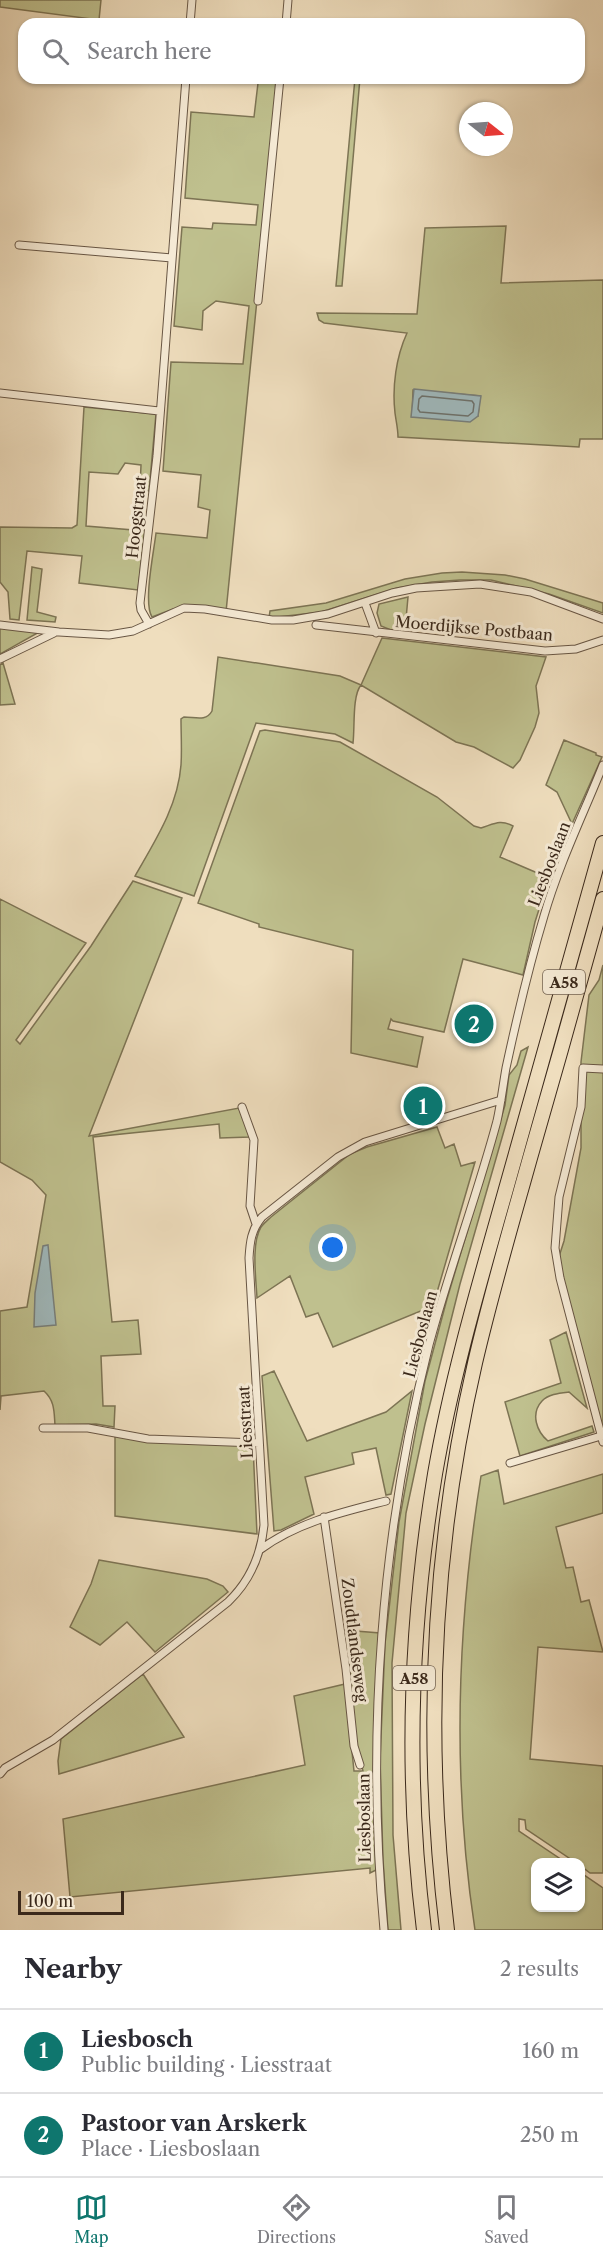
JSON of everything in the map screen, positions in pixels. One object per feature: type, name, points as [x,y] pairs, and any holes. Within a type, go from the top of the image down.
[{"type":"highway","name":"A58","points":[[424,1930],[418,1883],[412,1779],[414,1654],[420,1586],[435,1473],[466,1333],[603,843]]},
{"type":"highway","name":"A58","points":[[447,1930],[439,1852],[433,1726],[434,1666],[440,1580],[448,1520],[475,1364],[496,1279],[603,899]]},
{"type":"highway","name":"A58","points":[[416,1930],[418,1883]]},
{"type":"street","points":[[190,18],[192,0]]},
{"type":"street","points":[[286,18],[288,0]]},
{"type":"street","name":"Hoogstraat","points":[[148,624],[140,603],[157,456],[186,84]]},
{"type":"street","points":[[258,301],[279,84]]},
{"type":"street","points":[[20,245],[172,258]]},
{"type":"street","points":[[0,393],[159,411]]},
{"type":"street","name":"Moerdijkse Postbaan","points":[[0,625],[109,635],[133,631],[184,608],[205,609],[272,620],[293,620],[328,614],[392,593],[416,588],[480,584],[531,592],[603,619]]},
{"type":"street","name":"Moerdijkse Postbaan","points":[[365,603],[376,633]]},
{"type":"street","name":"Moerdijkse Postbaan","points":[[316,625],[545,651],[576,649],[603,640]]},
{"type":"street","points":[[0,659],[48,635],[59,632]]},
{"type":"street","name":"Liesboslaan","points":[[384,1930],[377,1817],[379,1674],[383,1615],[398,1497],[429,1346],[501,1100],[511,1046],[544,915],[603,765]]},
{"type":"street","points":[[510,1463],[602,1439],[560,1278],[555,1248],[559,1197],[581,1107],[583,1068],[603,1070]]},
{"type":"street","points":[[256,1224],[338,1156],[364,1142],[501,1100]]},
{"type":"street","points":[[242,1107],[254,1140],[250,1206],[256,1224]]},
{"type":"street","name":"Liesstraat","points":[[0,1774],[5,1768],[53,1740],[228,1602],[239,1592],[249,1577],[261,1549],[264,1525],[249,1258],[250,1239],[256,1224]]},
{"type":"street","points":[[595,1413],[603,1415]]},
{"type":"street","points":[[43,1428],[88,1428],[148,1439],[259,1443]]},
{"type":"street","points":[[261,1549],[281,1536],[324,1517],[386,1500]]},
{"type":"street","name":"Zoudtlandseweg","points":[[324,1517],[346,1669],[354,1746],[360,1765]]},
{"type":"street","points":[[264,1525],[274,1536],[281,1536]]},
{"type":"green space","points":[[0,0],[101,0],[99,18],[0,7]]},
{"type":"green space","points":[[258,84],[278,84],[226,612],[173,609],[152,617],[149,589],[156,533],[207,538],[210,510],[198,507],[201,475],[163,471],[171,362],[243,364],[249,306],[216,301],[203,311],[202,330],[174,326],[182,227],[212,229],[213,223],[256,225],[258,205],[185,198],[191,112],[254,117]]},
{"type":"green space","points":[[354,84],[359,84],[342,286],[336,286]]},
{"type":"green space","points":[[506,226],[501,283],[603,280],[603,439],[580,439],[579,447],[398,437],[394,403],[395,383],[400,352],[407,333],[324,323],[319,320],[317,313],[417,314],[425,228]],"holes":[[[413,390],[480,396],[478,416],[412,417]]]},
{"type":"green space","points":[[84,407],[156,414],[149,491],[140,489],[141,465],[125,463],[118,474],[89,472],[86,526],[145,531],[138,590],[79,583],[82,556],[27,551],[19,620],[10,619],[8,592],[0,582],[0,527],[72,528],[77,525]]},
{"type":"green space","points":[[32,567],[42,569],[37,612],[56,617],[55,622],[27,620]]},
{"type":"green space","points":[[462,572],[525,579],[603,603],[603,613],[549,594],[491,580],[460,580],[397,588],[321,612],[269,618],[270,611],[326,603],[405,579]]},
{"type":"green space","points":[[408,597],[405,630],[391,630],[381,626],[377,613],[379,604]]},
{"type":"green space","points":[[0,628],[41,631],[0,654]]},
{"type":"green space","points":[[382,638],[546,657],[536,686],[539,713],[535,727],[520,760],[513,768],[474,747],[456,742],[361,685]]},
{"type":"green space","points":[[218,657],[340,676],[361,685],[356,696],[353,743],[335,734],[256,723],[194,896],[135,876],[164,823],[175,795],[181,765],[181,719],[207,717],[212,711]]},
{"type":"green space","points":[[3,663],[15,704],[0,705],[0,665]]},
{"type":"green space","points":[[260,731],[340,742],[437,797],[474,826],[481,828],[501,823],[513,826],[500,857],[549,878],[535,922],[523,975],[463,959],[444,1032],[391,1019],[388,1029],[423,1037],[417,1067],[351,1053],[353,950],[259,927],[259,924],[198,903]]},
{"type":"green space","points":[[564,740],[602,757],[572,824],[557,792],[546,785]]},
{"type":"green space","points":[[133,881],[182,898],[89,1136],[239,1108],[250,1137],[220,1138],[219,1124],[93,1137],[112,1322],[138,1320],[141,1354],[101,1356],[103,1406],[115,1406],[114,1427],[96,1424],[55,1425],[52,1403],[44,1391],[1,1396],[0,1410],[0,1311],[27,1307],[46,1195],[32,1180],[0,1162],[0,899],[86,943],[16,1040],[20,1044],[91,946]]},
{"type":"green space","points":[[603,965],[603,1433],[555,1269],[564,1241],[581,1148],[581,1062],[589,995],[599,980]]},
{"type":"green space","points":[[528,1047],[460,1284],[425,1424],[406,1513],[392,1663],[393,1835],[401,1930],[388,1930],[380,1760],[385,1644],[399,1522],[425,1381],[447,1299],[505,1105],[509,1075],[517,1065],[521,1051]]},
{"type":"green space","points":[[437,1127],[445,1148],[454,1144],[461,1166],[475,1162],[433,1306],[333,1347],[318,1313],[306,1317],[290,1276],[257,1298],[256,1242],[261,1227],[271,1217],[350,1154]]},
{"type":"green space","points":[[566,1332],[587,1408],[569,1392],[554,1394],[538,1406],[536,1422],[548,1441],[592,1426],[594,1432],[520,1456],[505,1402],[561,1383],[550,1340]]},
{"type":"green space","points":[[274,1371],[307,1441],[386,1412],[412,1391],[391,1494],[386,1495],[376,1448],[352,1453],[354,1464],[305,1477],[314,1514],[281,1530],[274,1531],[262,1376]]},
{"type":"green space","points":[[115,1433],[253,1446],[257,1534],[115,1516]]},
{"type":"green space","points":[[498,1470],[504,1504],[603,1474],[603,1513],[556,1527],[566,1568],[573,1567],[581,1602],[589,1600],[603,1652],[538,1647],[530,1759],[603,1766],[603,1873],[590,1873],[585,1869],[585,1858],[569,1858],[526,1829],[525,1820],[519,1819],[519,1831],[559,1858],[531,1858],[531,1912],[585,1912],[585,1876],[603,1888],[603,1930],[475,1930],[463,1817],[460,1703],[467,1589],[481,1476]]},
{"type":"green space","points":[[99,1560],[207,1579],[223,1586],[228,1592],[155,1652],[127,1622],[100,1645],[70,1627],[91,1584]]},
{"type":"green space","points":[[343,1630],[380,1633],[374,1771],[376,1870],[370,1873],[370,1868],[70,1897],[63,1819],[305,1765],[294,1696],[345,1684],[354,1771],[363,1771],[356,1743]]},
{"type":"green space","points":[[143,1674],[184,1737],[59,1774],[61,1739]]},
{"type":"water","points":[[414,389],[481,396],[478,416],[470,422],[411,417]]},
{"type":"water","points":[[48,1245],[56,1325],[34,1327],[35,1293],[43,1246]]},
{"type":"place","name":"Pastoor van Arskerk","points":[[474,1024]]},
{"type":"place","name":"Liesbosch","points":[[423,1106]]}]
